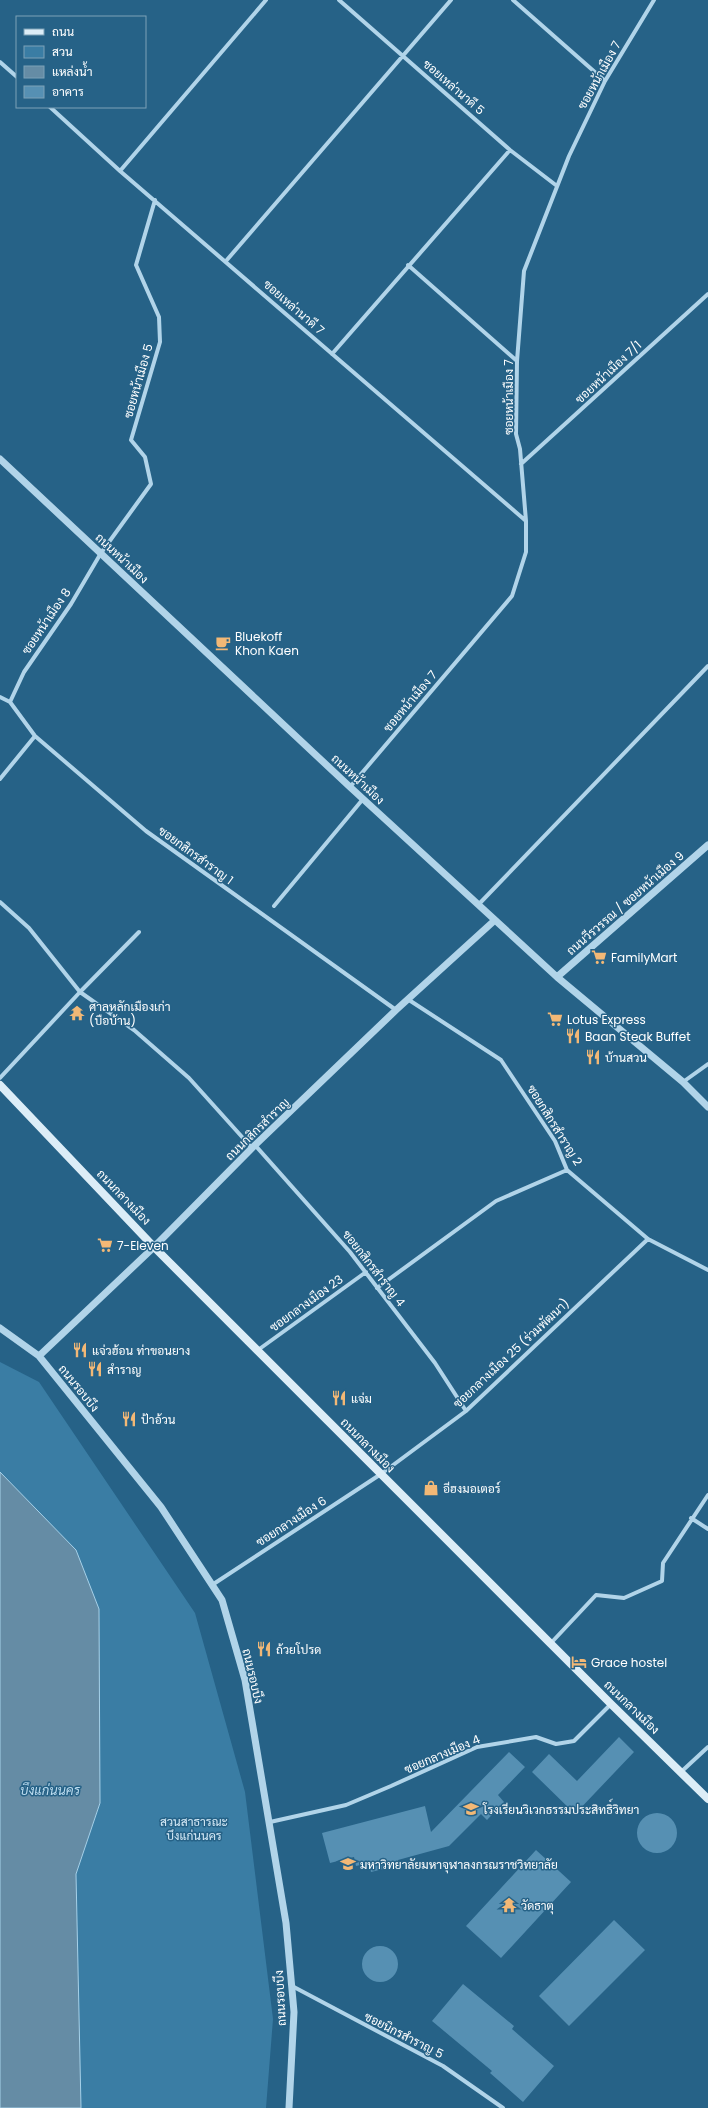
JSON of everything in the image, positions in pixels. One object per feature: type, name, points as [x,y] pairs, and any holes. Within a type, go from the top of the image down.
[{"type":"main road","name":"ถนนกลางเมือง","points":[[0,1085],[154,1247],[708,1799]]},
{"type":"street","points":[[120,171],[266,0]]},
{"type":"street","name":"ซอยเหล่านาดี 5","points":[[339,0],[510,150],[557,186]]},
{"type":"street","points":[[226,261],[451,0]]},
{"type":"street","points":[[512,0],[605,81]]},
{"type":"street","name":"ซอยหน้าเมือง 7","points":[[350,787],[512,596],[526,552],[526,521],[521,464],[516,434],[517,362],[524,271],[569,156],[605,81],[654,0]]},
{"type":"street","points":[[0,62],[16,76]]},
{"type":"street","name":"ซอยเหล่านาดี 7","points":[[51,108],[120,171],[526,521]]},
{"type":"street","points":[[332,354],[408,265],[510,150]]},
{"type":"street","name":"ซอยหน้าเมือง 5","points":[[101,553],[151,484],[145,457],[131,440],[160,342],[159,317],[136,265],[155,200]]},
{"type":"street","points":[[408,265],[517,362]]},
{"type":"street","name":"ซอยหน้าเมือง 7/1","points":[[521,464],[708,294]]},
{"type":"street","name":"ถนนหน้าเมือง","points":[[0,459],[350,787],[557,977],[683,1082],[708,1107]]},
{"type":"street","name":"ซอยหน้าเมือง 8","points":[[10,702],[24,672],[71,604],[101,553]]},
{"type":"street","points":[[479,904],[708,666]]},
{"type":"street","name":"ซอยกสิกรสำราญ 1","points":[[0,696],[10,702],[35,736],[146,831],[396,1010]]},
{"type":"street","points":[[0,780],[35,736]]},
{"type":"street","points":[[274,906],[363,799]]},
{"type":"street","name":"ถนนวีรวรรณ / ซอยหน้าเมือง 9","points":[[557,977],[708,845]]},
{"type":"street","name":"ซอยกสิกรสำราญ 4","points":[[0,902],[29,928],[80,992],[134,1030],[189,1078],[253,1147],[366,1272],[435,1363],[466,1411]]},
{"type":"street","name":"ถนนกสิกรสำราญ","points":[[39,1356],[154,1247],[253,1147],[396,1010],[409,1000],[495,920]]},
{"type":"street","points":[[0,1078],[80,992],[139,932]]},
{"type":"street","name":"ซอยกสิกรสำราญ 2","points":[[409,1000],[501,1060],[555,1141],[567,1170],[648,1239],[708,1270]]},
{"type":"street","points":[[683,1082],[708,1064]]},
{"type":"street","points":[[377,1288],[496,1201],[567,1170]]},
{"type":"street","name":"ซอยกลางเมือง 25 (ร่วมพัฒนา)","points":[[381,1474],[466,1411],[648,1239]]},
{"type":"street","name":"ซอยกลางเมือง 23","points":[[258,1350],[366,1272]]},
{"type":"street","name":"ถนนรอบบึง","points":[[0,1328],[39,1356],[161,1507],[222,1600],[245,1680],[286,1923],[294,2012],[289,2108]]},
{"type":"street","name":"ซอยกลางเมือง 6","points":[[212,1585],[381,1474]]},
{"type":"street","points":[[550,1643],[596,1595],[624,1598],[662,1581],[663,1563],[691,1518],[708,1495]]},
{"type":"street","points":[[691,1518],[708,1529]]},
{"type":"street","name":"ซอยกลางเมือง 4","points":[[270,1822],[346,1805],[477,1747],[536,1737],[556,1744],[574,1741],[611,1704]]},
{"type":"street","points":[[681,1772],[708,1747]]},
{"type":"street","name":"ซอยนิกรสำราญ 5","points":[[292,1986],[443,2066],[503,2108]]},
{"type":"green space","name":"สวนสาธารณะ บึงแก่นนคร","points":[[0,1362],[39,1382],[195,1613],[245,1792],[273,2019],[266,2108],[81,2108],[76,1874],[100,1803],[76,1550],[0,1472]]},
{"type":"water","name":"บึงแก่นนคร","points":[[0,1472],[76,1550],[99,1609],[100,1803],[76,1874],[81,2108],[0,2108]]},
{"type":"building","points":[[619,1737],[634,1752],[575,1814],[532,1772],[549,1754],[577,1781]]},
{"type":"building","points":[[509,1752],[525,1767],[498,1795],[504,1802],[487,1820],[481,1814],[449,1846],[398,1860],[399,1865],[371,1872],[369,1863],[356,1866],[354,1857],[330,1863],[322,1833],[425,1806],[431,1832]]},
{"type":"building","points":[[661,1813],[668,1816],[674,1822],[677,1833],[676,1841],[668,1850],[661,1853],[653,1853],[646,1850],[638,1841],[637,1829],[640,1822],[649,1814]]},
{"type":"building","points":[[536,1850],[571,1882],[501,1958],[466,1926]]},
{"type":"building","points":[[614,1920],[645,1950],[569,2026],[539,1996]]},
{"type":"building","points":[[384,1946],[393,1951],[397,1957],[397,1971],[393,1977],[384,1982],[376,1982],[367,1977],[363,1971],[362,1960],[367,1951],[373,1947]]},
{"type":"building","points":[[463,1984],[514,2026],[512,2029],[554,2066],[523,2102],[490,2073],[492,2071],[432,2021]]},
{"type":"place","name":"Bluekoff Khon Kaen","points":[[223,643]]},
{"type":"place","name":"FamilyMart","points":[[599,957]]},
{"type":"place","name":"ศาลหลักเมืองเก่า (บือบ้าน)","points":[[77,1013]]},
{"type":"place","name":"Lotus Express","points":[[555,1019]]},
{"type":"place","name":"Baan Steak Buffet","points":[[573,1036]]},
{"type":"place","name":"บ้านสวน","points":[[593,1057]]},
{"type":"place","name":"7-Eleven","points":[[105,1245]]},
{"type":"place","name":"แจ่วฮ้อน ท่าขอนยาง","points":[[80,1350]]},
{"type":"place","name":"สำราญ","points":[[95,1369]]},
{"type":"place","name":"แจ่ม","points":[[339,1398]]},
{"type":"place","name":"ป้าอ้วน","points":[[129,1419]]},
{"type":"place","name":"อีฮงมอเตอร์","points":[[431,1488]]},
{"type":"place","name":"ถ้วยโปรด","points":[[264,1649]]},
{"type":"place","name":"Grace hostel","points":[[579,1662]]},
{"type":"place","name":"โรงเรียนวิเวกธรรมประสิทธิ์วิทยา","points":[[471,1809]]},
{"type":"place","name":"มหาวิทยาลัยมหาจุฬาลงกรณราชวิทยาลัย","points":[[348,1864]]},
{"type":"place","name":"วัดธาตุ","points":[[509,1905]]}]
